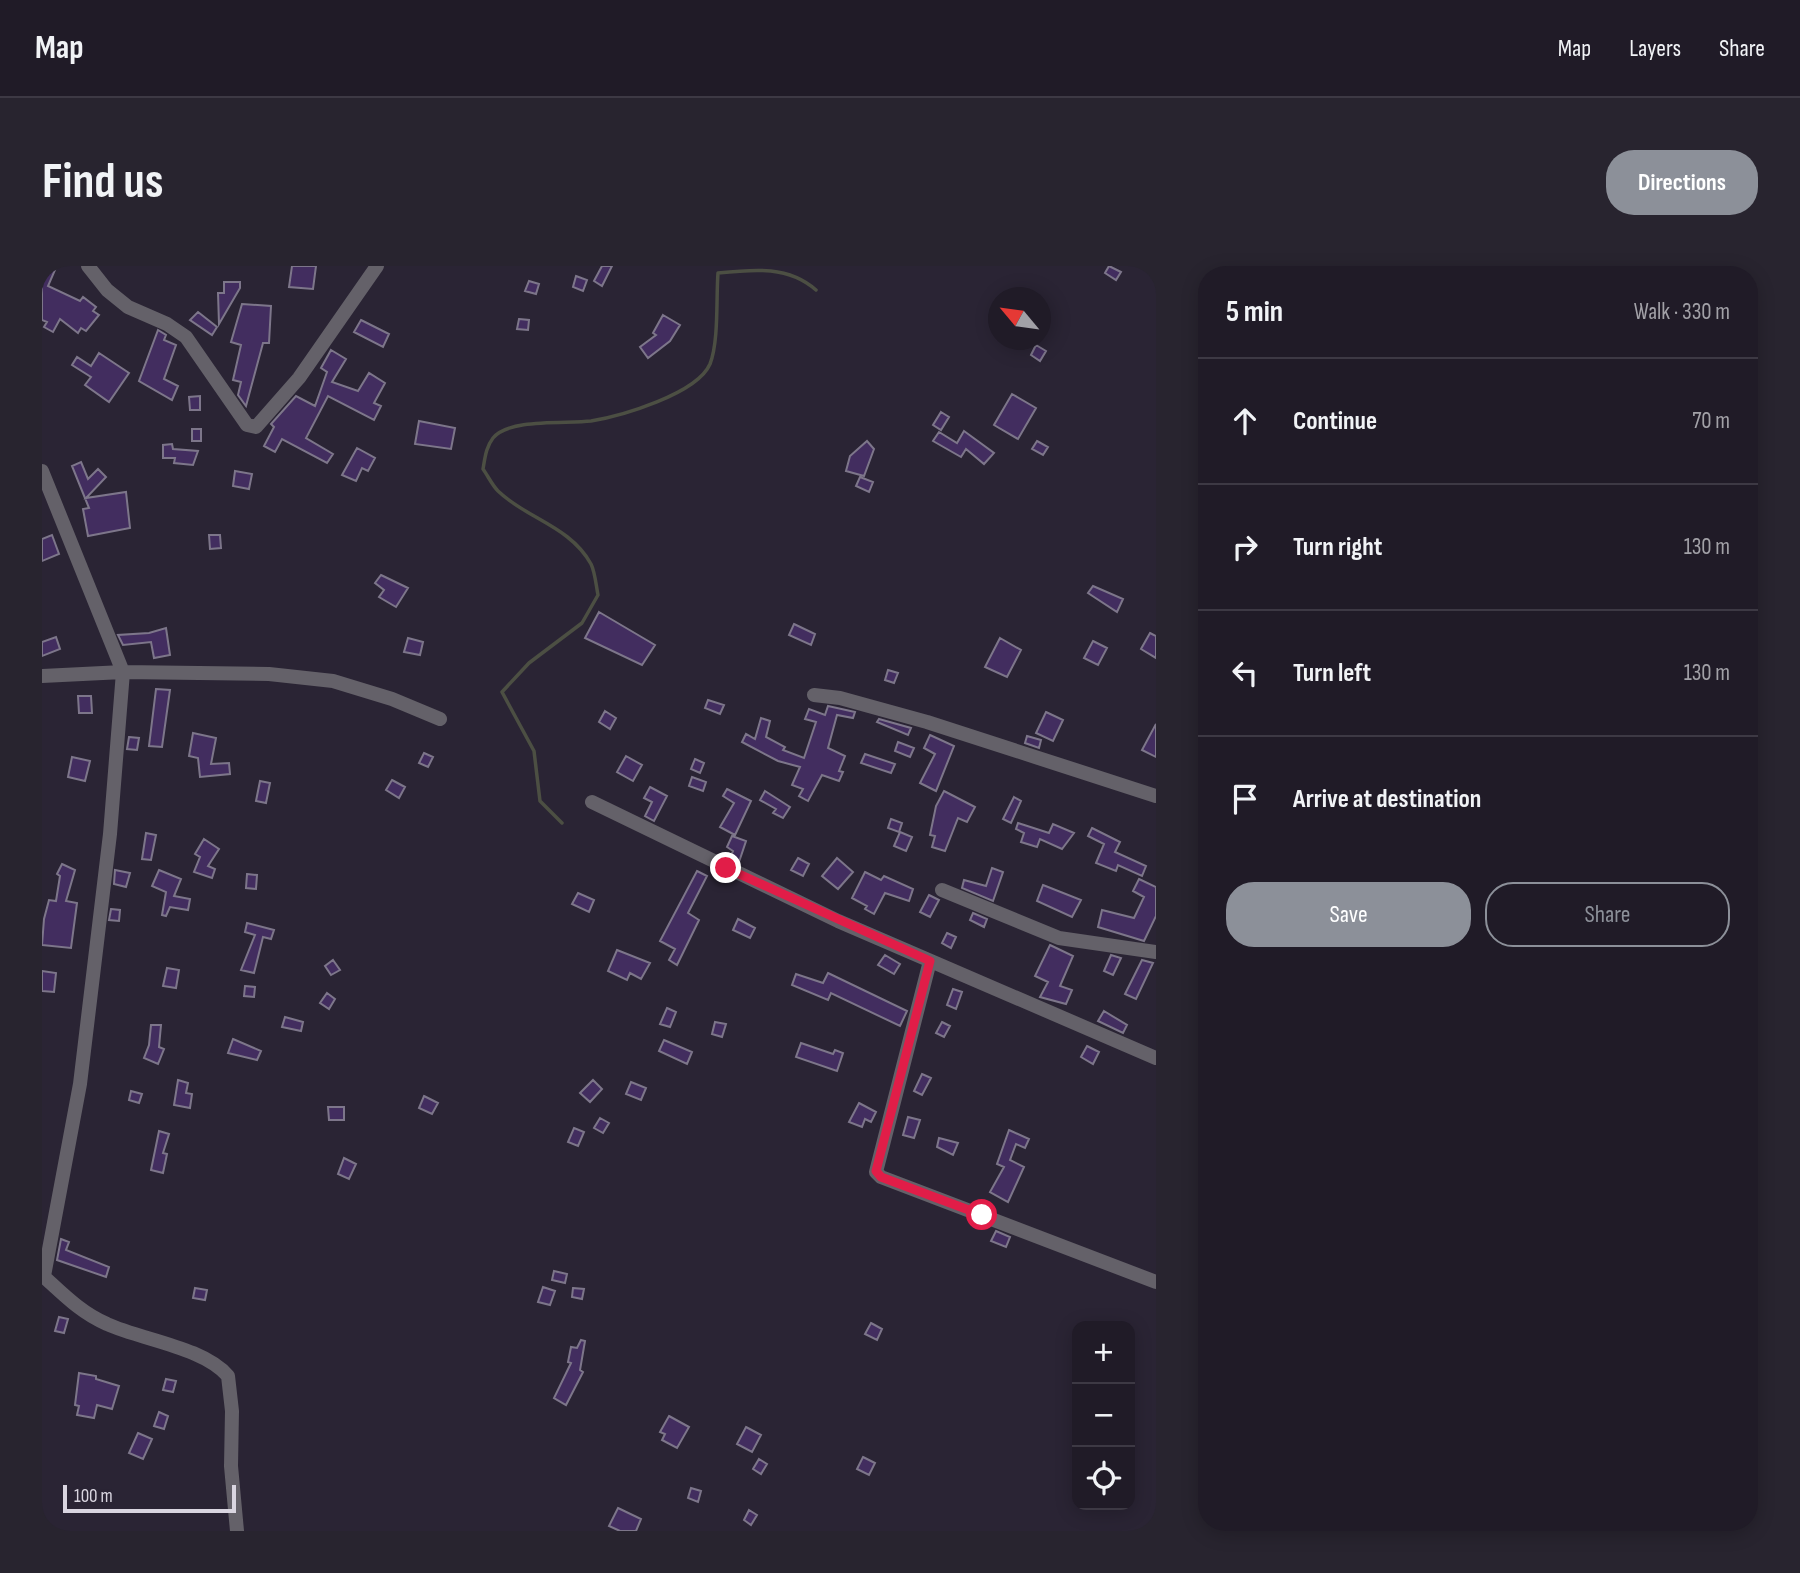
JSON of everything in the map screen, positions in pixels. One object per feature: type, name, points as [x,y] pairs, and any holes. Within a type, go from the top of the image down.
[{"type":"street","points":[[88,266],[107,290],[128,307],[167,324],[186,337],[247,425],[256,427],[299,378],[377,266]]},
{"type":"street","points":[[42,471],[123,672],[110,834],[80,1084],[43,1275],[75,1306],[107,1324],[210,1361],[228,1376],[232,1411],[231,1466],[237,1531]]},
{"type":"street","points":[[42,676],[123,672],[269,674],[333,681],[392,699],[440,719]]},
{"type":"street","points":[[814,695],[840,698],[927,722],[1156,796]]},
{"type":"street","points":[[592,802],[826,916],[1156,1058]]},
{"type":"street","points":[[942,890],[1059,937],[1156,952]]},
{"type":"street","points":[[930,961],[876,1171],[881,1177],[1135,1271],[1156,1282]]},
{"type":"building","points":[[42,266],[55,270],[48,286],[80,301],[83,297],[96,307],[93,311],[99,315],[86,331],[81,328],[78,333],[60,319],[53,332],[44,327],[47,322],[42,320]]},
{"type":"building","points":[[292,266],[316,266],[313,289],[289,287]]},
{"type":"building","points":[[602,266],[612,266],[602,286],[594,281]]},
{"type":"building","points":[[1109,266],[1121,272],[1116,280],[1105,273]]},
{"type":"building","points":[[576,276],[587,280],[583,291],[573,287]]},
{"type":"building","points":[[529,281],[539,284],[536,294],[525,291]]},
{"type":"building","points":[[224,282],[240,282],[240,288],[219,324],[218,293],[224,293]]},
{"type":"building","points":[[242,304],[271,306],[269,343],[263,343],[246,406],[238,395],[241,382],[233,380],[241,345],[231,342]]},
{"type":"building","points":[[198,312],[217,327],[212,335],[190,320]]},
{"type":"building","points":[[663,315],[680,325],[670,341],[648,358],[640,347],[656,335],[653,333]]},
{"type":"building","points":[[519,319],[529,320],[528,330],[517,329]]},
{"type":"building","points":[[361,320],[389,334],[383,347],[354,332]]},
{"type":"building","points":[[158,330],[166,335],[164,340],[176,345],[164,379],[178,386],[172,400],[139,381]]},
{"type":"building","points":[[331,350],[346,359],[332,382],[358,391],[369,373],[385,383],[374,403],[381,406],[374,420],[328,396],[306,438],[333,454],[327,463],[282,439],[275,452],[264,446],[274,427],[271,424],[296,396],[315,406],[327,372],[321,368]]},
{"type":"building","points":[[1034,350],[1046,351],[1040,361],[1031,355]]},
{"type":"building","points":[[99,353],[129,373],[109,402],[85,385],[91,377],[72,365],[77,357],[91,366]]},
{"type":"building","points":[[1012,394],[1036,408],[1018,439],[994,425]]},
{"type":"building","points":[[200,396],[200,410],[190,410],[189,397]]},
{"type":"building","points":[[941,412],[949,417],[941,430],[933,425]]},
{"type":"building","points":[[419,421],[455,428],[451,449],[415,444]]},
{"type":"building","points":[[192,429],[201,429],[201,441],[192,441]]},
{"type":"building","points":[[964,431],[994,453],[984,464],[966,449],[961,457],[933,441],[939,432],[957,443]]},
{"type":"building","points":[[867,441],[874,449],[864,476],[846,471],[850,456]]},
{"type":"building","points":[[1037,441],[1048,447],[1043,455],[1032,449]]},
{"type":"building","points":[[172,444],[173,449],[198,451],[193,465],[174,463],[175,458],[163,458],[163,445]]},
{"type":"building","points":[[357,448],[375,458],[368,471],[362,468],[356,481],[342,475]]},
{"type":"building","points":[[81,462],[88,479],[98,469],[106,477],[86,498],[126,492],[130,528],[88,536],[83,509],[89,508],[72,466]]},
{"type":"building","points":[[235,471],[252,474],[249,489],[233,486]]},
{"type":"building","points":[[860,477],[873,482],[869,492],[856,486]]},
{"type":"building","points":[[52,535],[59,554],[42,561],[42,539]]},
{"type":"building","points":[[209,535],[220,535],[221,548],[210,549]]},
{"type":"building","points":[[381,575],[408,588],[396,607],[379,597],[384,590],[375,583]]},
{"type":"building","points":[[1093,586],[1123,599],[1117,612],[1088,593]]},
{"type":"building","points":[[599,612],[655,645],[642,665],[585,638]]},
{"type":"building","points":[[794,624],[815,634],[811,645],[789,635]]},
{"type":"building","points":[[166,628],[170,655],[154,658],[151,642],[123,645],[118,635],[149,633]]},
{"type":"building","points":[[1150,633],[1156,636],[1156,658],[1141,649]]},
{"type":"building","points":[[56,637],[60,649],[42,656],[42,642]]},
{"type":"building","points":[[408,638],[423,642],[420,655],[404,652]]},
{"type":"building","points":[[1000,638],[1021,650],[1007,677],[985,667]]},
{"type":"building","points":[[1093,641],[1107,648],[1098,665],[1084,658]]},
{"type":"building","points":[[888,670],[898,673],[894,683],[885,680]]},
{"type":"building","points":[[156,689],[170,690],[162,747],[149,746]]},
{"type":"building","points":[[78,696],[91,696],[92,713],[79,713]]},
{"type":"building","points":[[708,700],[724,705],[720,714],[705,708]]},
{"type":"building","points":[[828,706],[855,712],[853,718],[837,715],[828,748],[845,756],[839,771],[843,772],[839,781],[822,775],[808,801],[799,796],[803,789],[792,785],[800,767],[778,761],[742,742],[746,734],[755,739],[761,718],[770,721],[766,737],[785,747],[783,750],[804,758],[816,722],[805,719],[809,709],[825,715]]},
{"type":"building","points":[[605,711],[616,718],[610,729],[599,722]]},
{"type":"building","points":[[1046,712],[1063,720],[1053,741],[1036,733]]},
{"type":"building","points":[[879,719],[911,728],[908,735],[877,722]]},
{"type":"building","points":[[1156,724],[1156,757],[1142,750]]},
{"type":"building","points":[[193,733],[216,738],[211,764],[229,763],[230,774],[200,777],[198,758],[189,756]]},
{"type":"building","points":[[930,735],[954,746],[936,791],[920,783],[935,754],[924,748]]},
{"type":"building","points":[[1027,736],[1041,740],[1039,748],[1025,743]]},
{"type":"building","points":[[129,737],[139,738],[137,750],[127,749]]},
{"type":"building","points":[[898,742],[914,748],[910,757],[895,751]]},
{"type":"building","points":[[424,753],[433,757],[428,767],[419,763]]},
{"type":"building","points":[[865,754],[895,764],[891,773],[861,763]]},
{"type":"building","points":[[626,756],[642,765],[633,781],[617,772]]},
{"type":"building","points":[[72,757],[90,761],[85,781],[68,777]]},
{"type":"building","points":[[695,759],[704,763],[700,773],[691,769]]},
{"type":"building","points":[[692,777],[706,782],[703,791],[689,786]]},
{"type":"building","points":[[392,780],[405,787],[399,798],[386,790]]},
{"type":"building","points":[[260,781],[270,783],[266,803],[256,801]]},
{"type":"building","points":[[650,787],[667,796],[654,821],[645,816],[652,802],[644,798]]},
{"type":"building","points":[[727,789],[751,801],[735,835],[720,827],[734,803],[723,796]]},
{"type":"building","points":[[765,791],[790,807],[783,818],[773,813],[776,809],[760,800]]},
{"type":"building","points":[[944,791],[975,807],[967,822],[958,818],[945,851],[932,847],[935,836],[930,835],[936,806]]},
{"type":"building","points":[[1014,797],[1021,801],[1011,823],[1003,819]]},
{"type":"building","points":[[891,819],[902,823],[899,832],[888,828]]},
{"type":"building","points":[[1018,823],[1049,833],[1053,824],[1074,833],[1062,849],[1040,839],[1037,847],[1021,842],[1024,833],[1016,829]]},
{"type":"building","points":[[1092,828],[1120,842],[1115,852],[1146,866],[1142,876],[1118,865],[1116,871],[1096,863],[1104,844],[1088,836]]},
{"type":"building","points":[[900,832],[912,837],[906,851],[894,846]]},
{"type":"building","points":[[146,833],[156,835],[151,860],[142,859]]},
{"type":"building","points":[[732,836],[746,841],[739,862],[730,858],[733,851],[727,847]]},
{"type":"building","points":[[204,839],[219,849],[208,866],[215,869],[212,878],[194,872],[200,857],[195,854]]},
{"type":"building","points":[[798,858],[809,864],[803,876],[791,870]]},
{"type":"building","points":[[837,858],[853,872],[838,889],[822,876]]},
{"type":"building","points":[[62,864],[75,870],[66,901],[77,903],[71,948],[42,945],[44,919],[49,900],[56,901],[60,876],[57,874]]},
{"type":"building","points":[[992,868],[1003,872],[993,901],[962,888],[964,880],[986,886]]},
{"type":"building","points":[[115,870],[130,873],[126,887],[114,884]]},
{"type":"building","points":[[159,870],[181,879],[174,896],[190,899],[188,910],[170,907],[166,916],[162,915],[166,892],[152,886]]},
{"type":"building","points":[[697,871],[707,876],[688,913],[699,920],[677,965],[669,960],[675,949],[660,941]]},
{"type":"building","points":[[865,872],[881,880],[884,876],[913,889],[909,901],[885,893],[874,914],[865,909],[867,906],[852,898]]},
{"type":"building","points":[[247,874],[257,875],[256,889],[246,888]]},
{"type":"building","points":[[1139,879],[1156,887],[1156,916],[1144,941],[1098,927],[1102,910],[1134,918],[1144,897],[1133,891]]},
{"type":"building","points":[[1043,885],[1081,900],[1072,917],[1037,901]]},
{"type":"building","points":[[578,893],[594,900],[589,912],[572,904]]},
{"type":"building","points":[[929,895],[939,900],[930,917],[920,912]]},
{"type":"building","points":[[111,909],[120,910],[119,921],[109,920]]},
{"type":"building","points":[[973,913],[987,919],[984,927],[970,920]]},
{"type":"building","points":[[738,919],[755,928],[750,938],[733,930]]},
{"type":"building","points":[[247,923],[274,930],[271,939],[263,937],[254,973],[241,970],[255,935],[245,932]]},
{"type":"building","points":[[947,933],[956,937],[951,948],[942,943]]},
{"type":"building","points":[[1050,945],[1073,956],[1060,986],[1072,990],[1066,1004],[1040,997],[1048,982],[1035,976]]},
{"type":"building","points":[[617,950],[650,963],[641,979],[630,973],[627,980],[608,971]]},
{"type":"building","points":[[885,955],[900,964],[894,974],[878,965]]},
{"type":"building","points":[[1111,955],[1121,958],[1113,975],[1104,971]]},
{"type":"building","points":[[333,960],[340,970],[331,975],[325,966]]},
{"type":"building","points":[[1142,960],[1153,963],[1136,999],[1125,994]]},
{"type":"building","points":[[167,968],[179,970],[176,988],[163,986]]},
{"type":"building","points":[[42,971],[56,973],[54,992],[42,991]]},
{"type":"building","points":[[828,973],[907,1011],[900,1026],[831,993],[828,1000],[792,985],[796,974],[823,983]]},
{"type":"building","points":[[245,986],[255,987],[254,997],[244,996]]},
{"type":"building","points":[[953,989],[962,992],[956,1009],[947,1005]]},
{"type":"building","points":[[327,993],[335,999],[329,1009],[320,1003]]},
{"type":"building","points":[[667,1008],[676,1012],[670,1027],[660,1024]]},
{"type":"building","points":[[1104,1011],[1127,1025],[1123,1033],[1098,1021]]},
{"type":"building","points":[[285,1017],[303,1022],[301,1031],[282,1027]]},
{"type":"building","points":[[715,1022],[726,1024],[722,1037],[712,1034]]},
{"type":"building","points":[[942,1022],[950,1026],[944,1037],[936,1033]]},
{"type":"building","points":[[151,1025],[161,1025],[159,1047],[164,1049],[158,1064],[144,1058],[149,1045]]},
{"type":"building","points":[[233,1039],[261,1051],[257,1060],[228,1053]]},
{"type":"building","points":[[664,1040],[692,1052],[687,1064],[659,1051]]},
{"type":"building","points":[[801,1043],[833,1054],[835,1050],[843,1053],[837,1071],[796,1057]]},
{"type":"building","points":[[1087,1046],[1099,1052],[1093,1064],[1081,1057]]},
{"type":"building","points":[[922,1074],[931,1078],[922,1095],[914,1091]]},
{"type":"building","points":[[178,1080],[188,1083],[186,1093],[192,1094],[190,1108],[174,1105]]},
{"type":"building","points":[[593,1080],[602,1089],[590,1102],[580,1093]]},
{"type":"building","points":[[631,1082],[646,1088],[641,1100],[626,1094]]},
{"type":"building","points":[[131,1091],[142,1094],[139,1103],[129,1100]]},
{"type":"building","points":[[424,1096],[438,1103],[432,1114],[419,1108]]},
{"type":"building","points":[[859,1103],[876,1112],[871,1122],[865,1119],[862,1127],[849,1122]]},
{"type":"building","points":[[328,1107],[344,1107],[344,1120],[329,1120]]},
{"type":"building","points":[[908,1117],[920,1120],[914,1138],[903,1135]]},
{"type":"building","points":[[600,1118],[609,1123],[603,1133],[594,1128]]},
{"type":"building","points":[[574,1128],[584,1132],[578,1146],[568,1142]]},
{"type":"building","points":[[1009,1130],[1029,1139],[1025,1148],[1016,1144],[1010,1160],[1024,1167],[1008,1202],[990,1192],[1004,1167],[997,1164]]},
{"type":"building","points":[[159,1131],[169,1134],[163,1153],[167,1154],[163,1173],[151,1170]]},
{"type":"building","points":[[939,1138],[958,1143],[953,1155],[937,1147]]},
{"type":"building","points":[[344,1158],[356,1164],[349,1179],[338,1174]]},
{"type":"building","points":[[996,1231],[1010,1237],[1006,1247],[991,1241]]},
{"type":"building","points":[[61,1239],[69,1242],[66,1250],[109,1267],[106,1277],[57,1260]]},
{"type":"building","points":[[554,1271],[567,1274],[565,1283],[552,1280]]},
{"type":"building","points":[[543,1287],[555,1291],[550,1305],[538,1302]]},
{"type":"building","points":[[195,1288],[207,1290],[205,1300],[193,1298]]},
{"type":"building","points":[[573,1288],[584,1289],[582,1299],[572,1297]]},
{"type":"building","points":[[59,1317],[68,1319],[64,1333],[55,1331]]},
{"type":"building","points":[[871,1323],[882,1329],[877,1340],[865,1334]]},
{"type":"building","points":[[581,1340],[585,1341],[580,1370],[583,1372],[566,1405],[554,1398],[571,1363],[568,1362],[571,1347],[577,1348]]},
{"type":"building","points":[[79,1373],[96,1376],[96,1379],[119,1386],[112,1409],[97,1405],[94,1418],[77,1415],[79,1406],[75,1405]]},
{"type":"building","points":[[166,1379],[176,1381],[173,1392],[163,1390]]},
{"type":"building","points":[[159,1412],[168,1416],[164,1429],[154,1426]]},
{"type":"building","points":[[669,1416],[689,1427],[677,1448],[662,1440],[665,1434],[660,1432]]},
{"type":"building","points":[[746,1427],[761,1435],[752,1452],[737,1444]]},
{"type":"building","points":[[138,1433],[152,1439],[143,1459],[129,1453]]},
{"type":"building","points":[[863,1457],[875,1463],[869,1475],[857,1469]]},
{"type":"building","points":[[759,1459],[767,1464],[761,1474],[753,1469]]},
{"type":"building","points":[[691,1488],[701,1491],[698,1502],[688,1498]]},
{"type":"building","points":[[618,1508],[641,1519],[636,1531],[620,1531],[609,1526]]},
{"type":"building","points":[[749,1510],[757,1515],[751,1525],[744,1520]]},
{"type":"waterway","points":[[562,823],[540,801],[534,751],[502,692],[529,663],[582,623],[598,595],[595,579],[591,564],[572,540],[509,501],[496,489],[483,469],[489,445],[493,438],[512,427],[604,418],[657,402],[690,385],[702,375],[713,355],[718,273],[758,270],[783,273],[806,282],[816,290]]},
{"type":"route","points":[[726,868],[930,961],[889,1110],[876,1171],[881,1177],[982,1215]]}]
